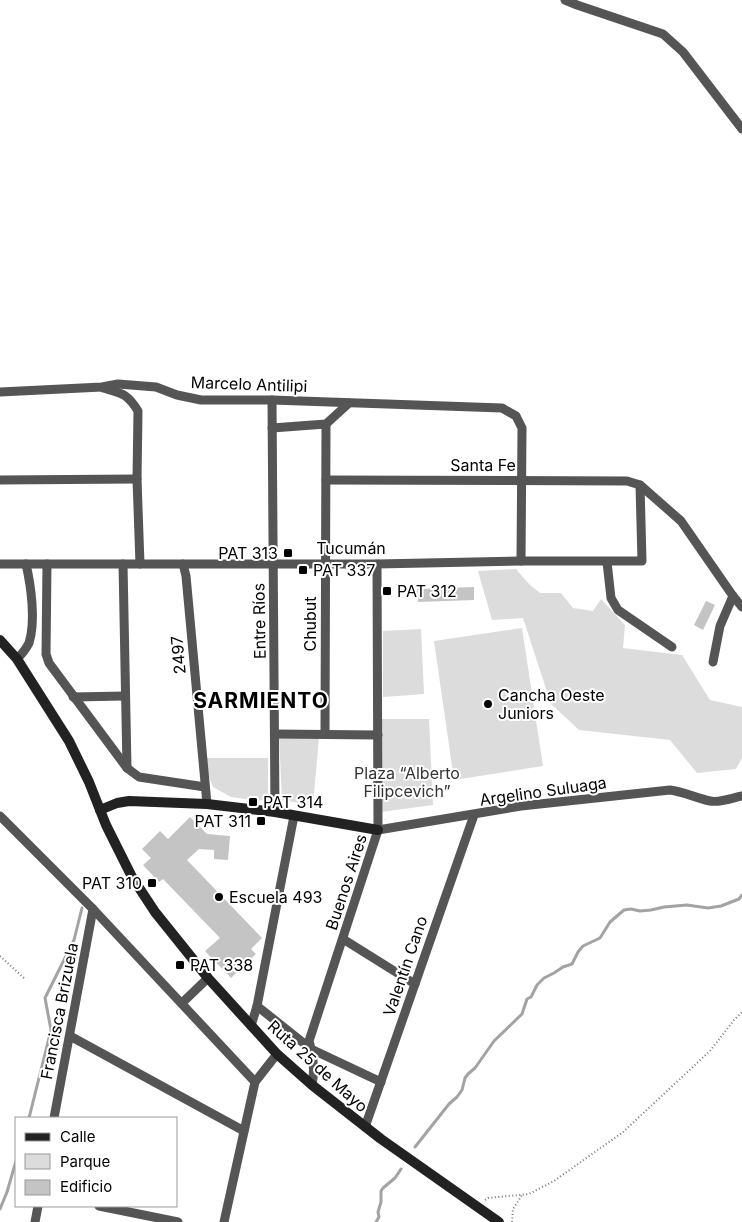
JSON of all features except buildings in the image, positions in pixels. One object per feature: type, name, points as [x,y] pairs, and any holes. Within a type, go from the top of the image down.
[{"type":"main road","name":"Ruta 25 de Mayo","points":[[0,640],[17,659],[69,741],[89,782],[106,825],[137,884],[155,912],[208,978],[277,1054],[312,1084],[365,1127],[478,1207],[491,1220]]},
{"type":"main road","name":"Argelino Suluaga","points":[[100,810],[117,803],[129,801],[207,804],[275,812],[378,830]]},
{"type":"street","points":[[565,0],[663,34],[683,52],[742,129]]},
{"type":"street","name":"Marcelo Antilipi","points":[[0,392],[134,384],[156,387],[177,395],[201,400],[272,400],[502,408],[516,416],[522,428],[522,480]]},
{"type":"street","points":[[102,387],[123,393],[138,410],[137,479],[140,564]]},
{"type":"street","name":"Entre Ríos","points":[[272,400],[275,812]]},
{"type":"street","points":[[272,428],[326,424],[349,403]]},
{"type":"street","name":"Chubut","points":[[325,734],[326,424]]},
{"type":"street","points":[[0,480],[137,479]]},
{"type":"street","name":"Santa Fe","points":[[326,480],[627,481],[640,485]]},
{"type":"street","points":[[521,561],[522,480]]},
{"type":"street","points":[[640,485],[681,521],[742,606]]},
{"type":"street","name":"Tucumán","points":[[0,564],[377,564],[642,561],[640,485]]},
{"type":"street","points":[[607,562],[610,598],[618,610],[672,647]]},
{"type":"street","points":[[17,659],[26,649],[32,628],[32,594],[26,564]]},
{"type":"street","points":[[47,564],[46,654],[49,663],[73,697],[127,768],[139,777],[205,787]]},
{"type":"street","points":[[123,564],[127,768]]},
{"type":"street","name":"2497","points":[[183,564],[186,576],[207,804]]},
{"type":"street","name":"Buenos Aires","points":[[312,1084],[314,1076],[310,1041],[378,830],[377,564]]},
{"type":"street","points":[[713,662],[720,626],[733,596]]},
{"type":"street","points":[[73,697],[125,696]]},
{"type":"street","points":[[275,734],[378,735]]},
{"type":"street","name":"Argelino Suluaga","points":[[378,830],[521,806],[670,790],[680,791],[710,801],[742,796]]},
{"type":"street","name":"Valentín Cano","points":[[365,1127],[474,815]]},
{"type":"street","points":[[0,816],[93,909],[255,1082]]},
{"type":"street","points":[[251,1026],[257,1006],[294,816]]},
{"type":"street","name":"Francisca Brizuela","points":[[54,1117],[93,909]]},
{"type":"street","points":[[343,939],[415,984]]},
{"type":"street","points":[[182,1003],[208,978]]},
{"type":"street","points":[[257,1006],[311,1049],[381,1082]]},
{"type":"street","points":[[70,1036],[244,1131]]},
{"type":"street","points":[[224,1222],[255,1082],[277,1054]]},
{"type":"street","points":[[35,1222],[38,1207]]},
{"type":"street","points":[[104,1207],[178,1222]]},
{"type":"path","points":[[0,956],[25,978]]},
{"type":"path","points":[[478,1207],[488,1198],[529,1194],[554,1181],[623,1132],[710,1051],[742,1012]]},
{"type":"path","points":[[512,1222],[514,1209],[523,1194]]},
{"type":"green space","points":[[516,569],[540,593],[561,593],[573,608],[593,611],[601,599],[625,625],[623,648],[682,655],[710,700],[742,707],[742,758],[736,769],[697,773],[670,740],[579,730],[551,704],[523,618],[492,620],[478,571]]},
{"type":"green space","name":"Cancha Oeste Juniors","points":[[522,628],[543,766],[454,780],[434,641]]},
{"type":"green space","points":[[421,629],[424,694],[383,697],[383,631]]},
{"type":"green space","name":"Plaza “Alberto Filipcevich”","points":[[382,719],[429,719],[433,805],[381,812]]},
{"type":"green space","points":[[279,737],[319,738],[313,805],[282,800]]},
{"type":"green space","points":[[207,758],[268,758],[268,793],[265,799],[259,801],[231,797],[213,787],[206,769]]},
{"type":"waterway","points":[[415,1147],[449,1104],[457,1097],[462,1090],[465,1078],[475,1068],[494,1041],[522,1014],[527,999],[531,997],[537,985],[544,978],[572,964],[583,946],[600,938],[610,922],[624,910],[640,911],[687,905],[708,908],[721,906],[739,899],[742,895]]},
{"type":"waterway","points":[[29,1117],[51,1030],[45,998],[74,940],[82,908]]},
{"type":"waterway","points":[[0,1209],[15,1164]]},
{"type":"waterway","points":[[376,1222],[379,1217],[381,1191],[395,1178],[401,1169]]},
{"type":"place","name":"PAT 313","points":[[288,553]]},
{"type":"place","name":"PAT 337","points":[[303,570]]},
{"type":"place","name":"PAT 312","points":[[387,591]]},
{"type":"place","name":"Cancha Oeste Juniors","points":[[488,704]]},
{"type":"place","name":"PAT 314","points":[[253,802]]},
{"type":"place","name":"PAT 311","points":[[261,821]]},
{"type":"place","name":"PAT 310","points":[[152,883]]},
{"type":"place","name":"Escuela 493","points":[[219,897]]},
{"type":"place","name":"PAT 338","points":[[180,965]]},
{"type":"district","name":"SARMIENTO","points":[[261,701]]}]
